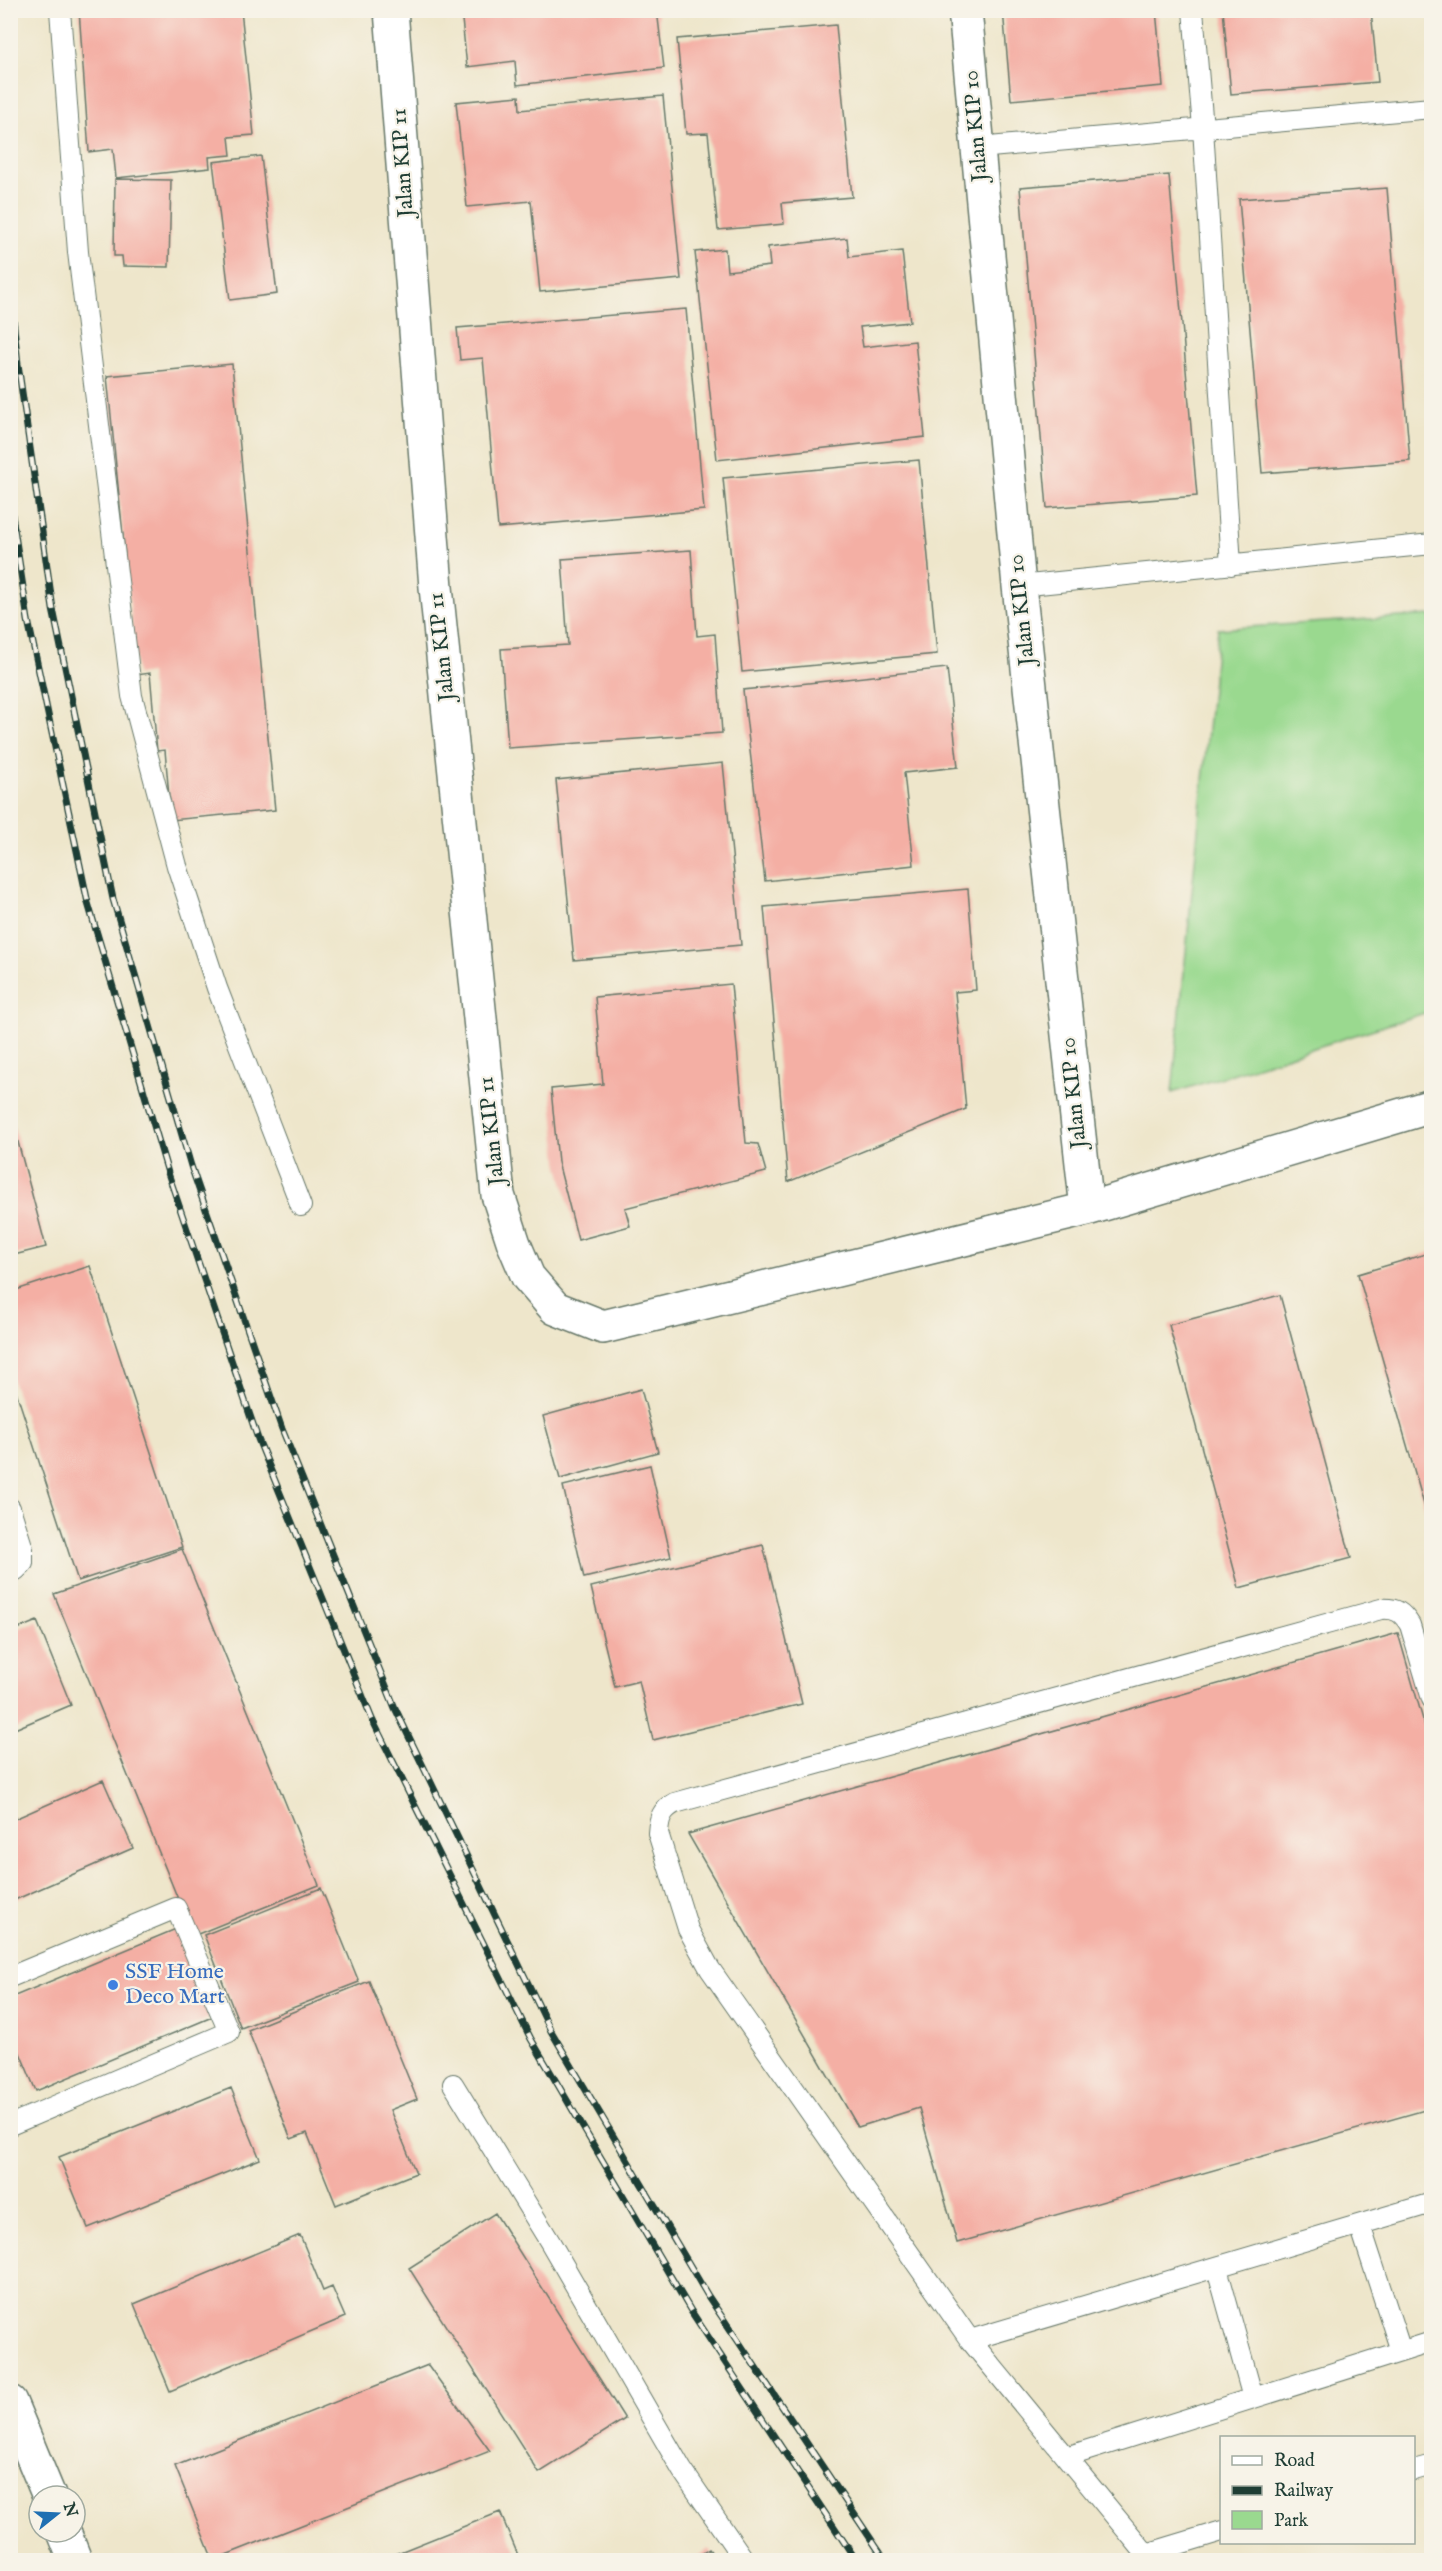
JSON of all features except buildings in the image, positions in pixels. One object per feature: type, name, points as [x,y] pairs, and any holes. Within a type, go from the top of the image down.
[{"type":"street","name":"Jalan KIP 11","points":[[391,10],[436,587],[498,1195],[514,1244],[528,1277],[555,1308],[603,1327],[1087,1209],[1431,1106]]},
{"type":"street","name":"Jalan KIP 10","points":[[965,10],[1019,586],[1087,1209]]},
{"type":"street","points":[[10,2402],[44,2484]]},
{"type":"street","points":[[69,2544],[75,2560]]},
{"type":"lane","points":[[60,10],[78,252],[132,696],[177,866],[210,966],[301,1206]]},
{"type":"lane","points":[[1193,10],[1203,128],[1231,565]]},
{"type":"lane","points":[[978,148],[1431,108]]},
{"type":"lane","points":[[1019,586],[1431,544]]},
{"type":"lane","points":[[10,1508],[23,1549],[23,1563],[10,1572]]},
{"type":"lane","points":[[1220,2531],[1149,2558],[970,2340],[710,1969],[688,1929],[658,1833],[659,1820],[665,1809],[675,1803],[1381,1609],[1393,1608],[1404,1614],[1410,1625],[1431,1700]]},
{"type":"lane","points":[[10,1977],[177,1908],[229,2032],[10,2125]]},
{"type":"lane","points":[[453,2084],[549,2242],[682,2470],[744,2560]]},
{"type":"lane","points":[[970,2340],[1431,2203]]},
{"type":"lane","points":[[1360,2225],[1401,2351]]},
{"type":"lane","points":[[1217,2268],[1253,2398]]},
{"type":"lane","points":[[1066,2457],[1431,2342]]},
{"type":"lane","points":[[1415,2469],[1431,2465]]},
{"type":"green space","points":[[1431,615],[1431,1011],[1172,1093],[1218,629]]},
{"type":"railway","points":[[10,291],[18,364],[53,609],[113,899],[191,1166],[282,1429],[395,1708],[551,2031],[708,2296],[885,2560]]},
{"type":"railway","points":[[10,502],[28,620],[88,903],[168,1173],[258,1439],[372,1719],[531,2039],[691,2311],[856,2560]]},
{"type":"place","name":"SSF Home Deco Mart","points":[[113,1985]]}]
